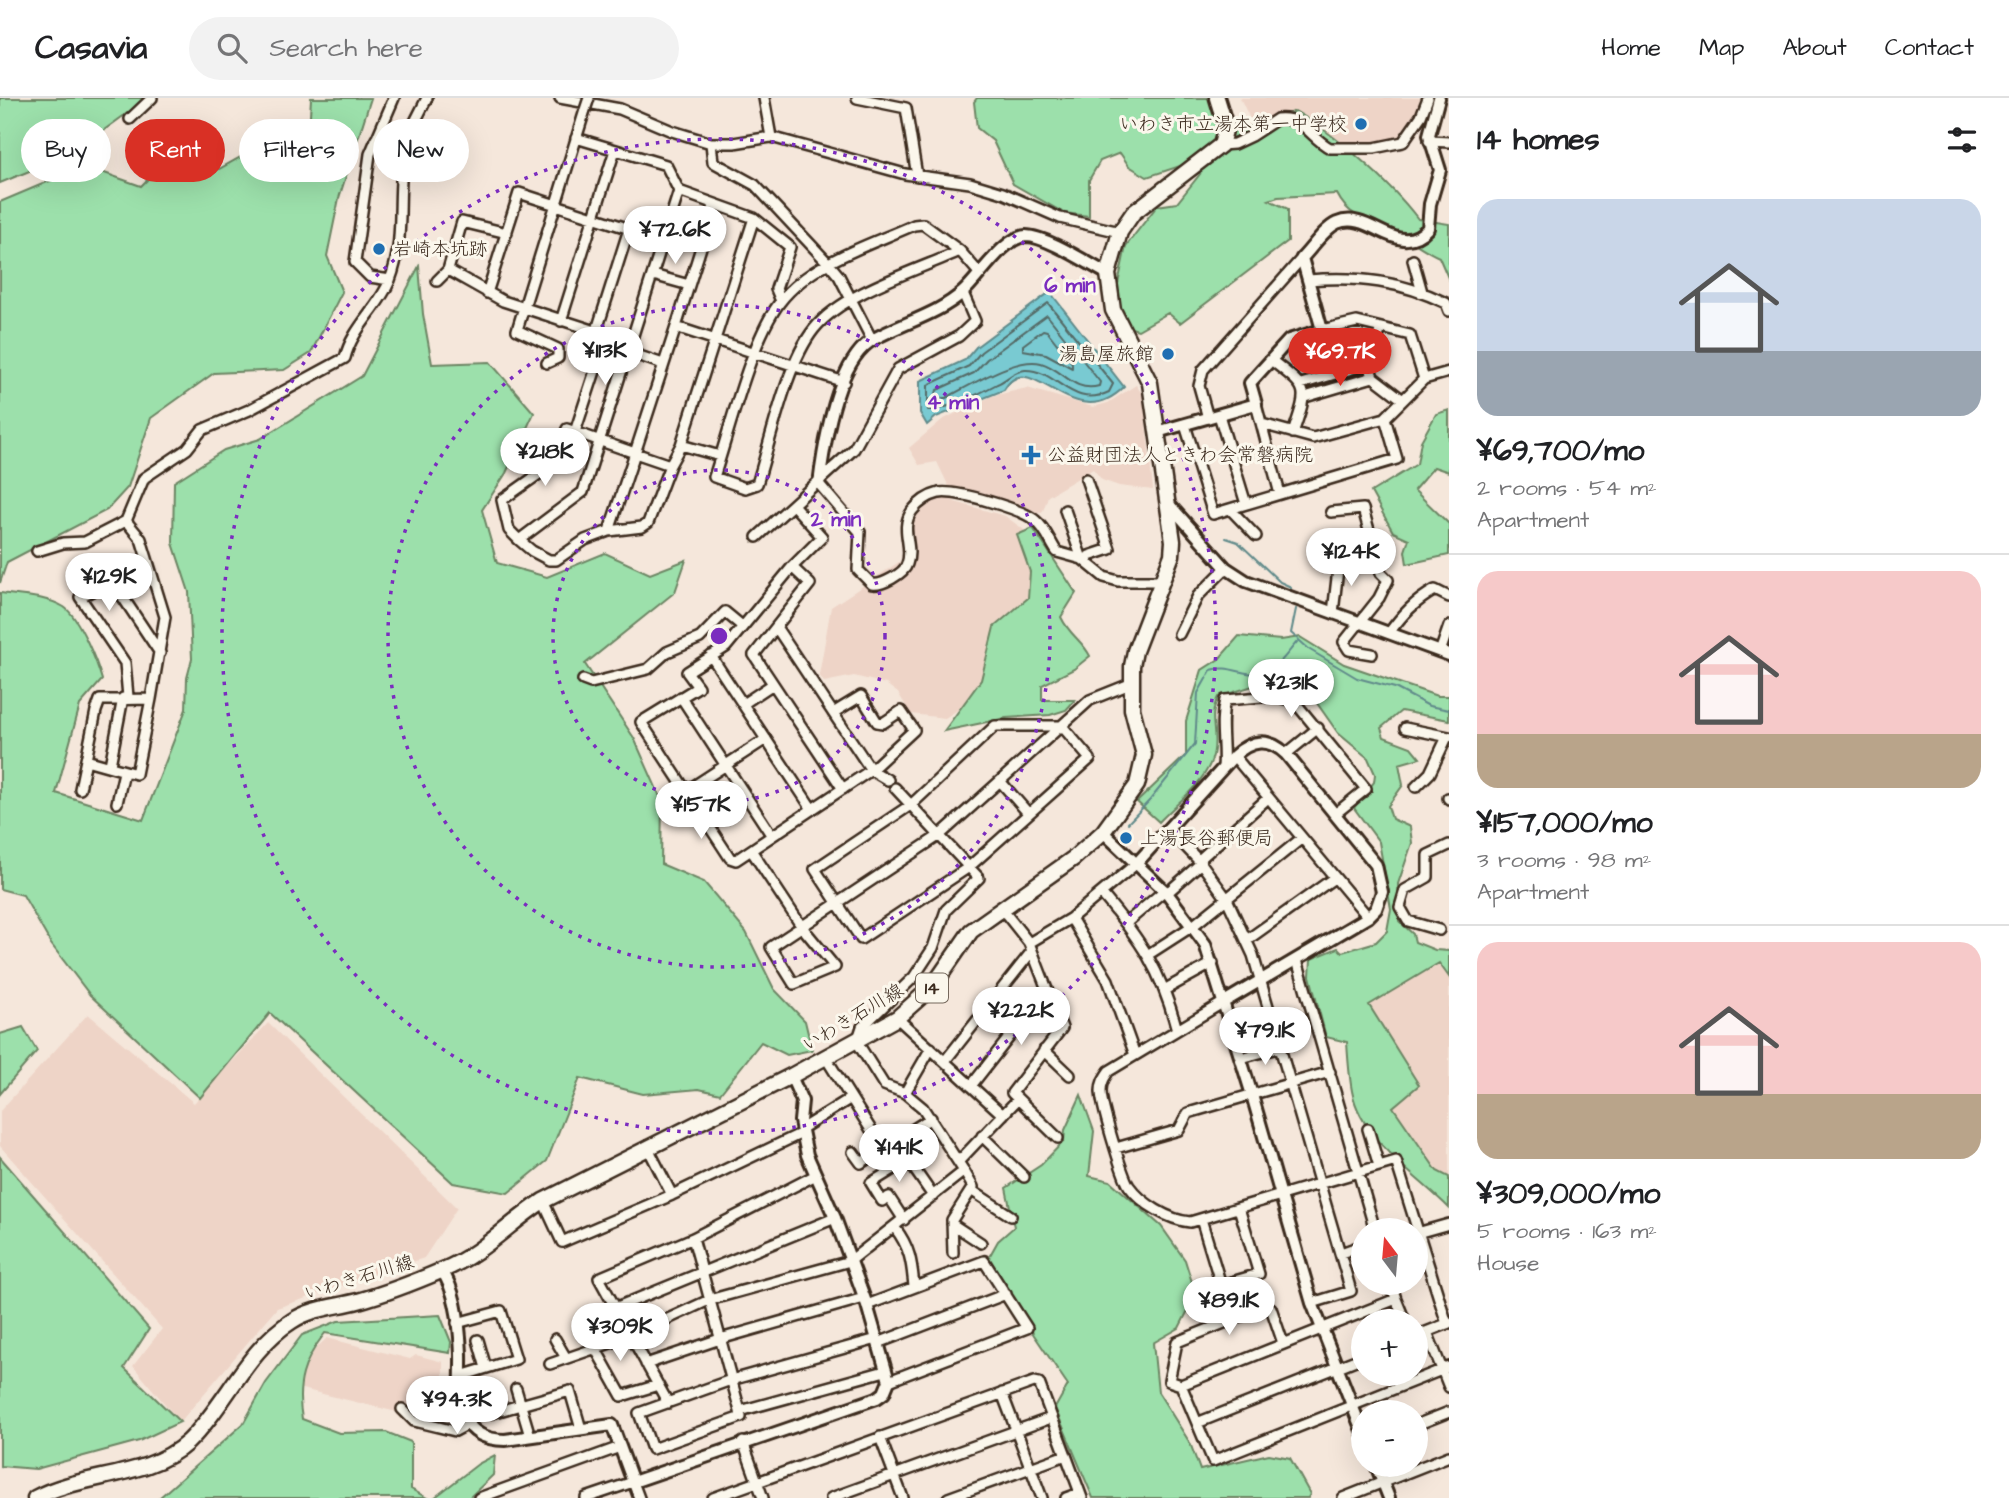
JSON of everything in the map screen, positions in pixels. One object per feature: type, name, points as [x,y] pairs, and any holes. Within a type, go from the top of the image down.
[{"type":"main road","points":[[1217,98],[1226,127],[1221,145]]},
{"type":"main road","name":"いわき石川線","points":[[34,1498],[56,1486],[162,1459],[188,1442],[277,1331],[293,1320],[315,1310],[390,1291],[470,1259],[519,1217],[543,1201],[649,1150],[857,1042],[897,1018],[933,986],[971,931],[1057,872],[1103,832],[1137,785],[1143,764],[1130,684],[1135,651],[1174,548],[1150,383],[1113,310],[1108,274],[1120,232],[1141,204],[1198,165],[1221,145]]},
{"type":"street","points":[[130,119],[152,98]]},
{"type":"street","points":[[385,119],[394,98]]},
{"type":"street","points":[[418,119],[427,98]]},
{"type":"street","points":[[560,98],[620,109],[672,131],[711,142],[734,144],[771,137],[917,176],[987,187],[1060,218],[1120,232]]},
{"type":"street","points":[[547,363],[558,358],[558,349],[517,330],[589,98]]},
{"type":"street","points":[[764,98],[771,137]]},
{"type":"street","points":[[857,98],[906,108],[917,176]]},
{"type":"street","points":[[1221,145],[1234,144],[1277,119],[1284,118],[1301,123],[1330,148],[1374,148],[1402,142],[1421,116],[1428,98]]},
{"type":"street","points":[[1246,504],[1199,386],[1203,370],[1333,225],[1340,222],[1358,223],[1410,241],[1423,235],[1431,222],[1430,204],[1440,170],[1429,141],[1439,98]]},
{"type":"street","points":[[519,540],[583,492],[679,191],[666,164],[576,138]]},
{"type":"street","points":[[1429,141],[1449,142]]},
{"type":"street","points":[[711,142],[713,162],[755,185],[829,264],[852,300],[872,340]]},
{"type":"street","points":[[373,146],[355,262],[370,277],[390,280]]},
{"type":"street","points":[[561,321],[615,150]]},
{"type":"street","points":[[37,551],[63,543],[85,542],[126,522],[144,478],[187,449],[202,430],[249,410],[345,358],[349,341],[374,311],[390,280],[400,245],[398,220],[401,182]]},
{"type":"street","points":[[679,191],[712,202],[714,206],[754,218],[790,247],[776,289],[781,301]]},
{"type":"street","points":[[487,293],[519,193],[664,240]]},
{"type":"street","points":[[609,531],[714,206]]},
{"type":"street","points":[[670,465],[567,429],[553,464],[502,500],[509,530],[532,551],[556,560],[585,540],[609,531],[642,527],[648,523],[681,444],[754,218]]},
{"type":"street","points":[[438,281],[448,270],[462,222],[507,233]]},
{"type":"street","points":[[960,251],[852,300],[815,328],[794,366],[757,484],[745,488],[713,477],[764,329],[781,301],[829,264],[914,225],[923,224],[960,251],[980,274]]},
{"type":"street","points":[[575,432],[596,368],[590,352],[629,229]]},
{"type":"street","points":[[1108,274],[1029,236],[1006,246],[963,293],[872,340],[854,356],[844,382],[824,441],[819,484],[860,532],[858,570],[872,584],[880,585],[905,568],[908,557],[905,535],[909,516],[925,499],[941,493],[1028,516],[1043,528],[1057,552],[1084,560],[1104,577],[1118,581],[1161,581]]},
{"type":"street","points":[[1302,258],[1322,330]]},
{"type":"street","points":[[1413,260],[1422,292]]},
{"type":"street","points":[[448,270],[487,293],[523,309],[614,337],[628,352],[663,364]]},
{"type":"street","points":[[653,275],[689,285]]},
{"type":"street","points":[[1308,280],[1370,279],[1422,292],[1447,303],[1449,311]]},
{"type":"street","points":[[757,537],[819,484],[854,449],[894,374],[959,336],[975,321],[963,293]]},
{"type":"street","points":[[1280,494],[1250,383],[1289,340],[1357,322],[1410,335],[1424,380]]},
{"type":"street","points":[[676,327],[844,382]]},
{"type":"street","points":[[1381,328],[1369,364],[1373,377],[1403,400]]},
{"type":"street","points":[[1271,360],[1301,384],[1305,397],[1293,433]]},
{"type":"street","points":[[1301,384],[1369,364]]},
{"type":"street","points":[[1262,424],[1313,438],[1385,418],[1424,380],[1449,372]]},
{"type":"street","points":[[1305,397],[1373,377]]},
{"type":"street","points":[[1157,432],[1256,404]]},
{"type":"street","points":[[1185,425],[1211,513],[1396,459],[1385,418]]},
{"type":"street","points":[[681,444],[720,456]]},
{"type":"street","points":[[1084,560],[1110,549],[1086,479]]},
{"type":"street","points":[[1165,500],[1226,568],[1246,581],[1444,654],[1449,626]]},
{"type":"street","points":[[794,506],[822,537],[792,567],[726,647],[687,672],[698,687],[641,722],[730,858],[736,860],[871,770],[914,730],[901,711],[883,723],[877,722],[861,696],[833,713]]},
{"type":"street","points":[[1230,509],[1256,536]]},
{"type":"street","points":[[1331,512],[1363,509],[1381,573],[1388,580],[1379,598],[1357,621],[1344,642],[1349,650],[1372,654]]},
{"type":"street","points":[[1065,510],[1084,560]]},
{"type":"street","points":[[86,760],[135,774],[160,653],[165,617],[141,539],[126,522]]},
{"type":"street","points":[[1333,613],[1339,560]]},
{"type":"street","points":[[792,567],[810,584],[754,655],[843,789]]},
{"type":"street","points":[[1179,634],[1198,596],[1226,568]]},
{"type":"street","points":[[110,765],[126,698],[125,663],[80,597],[112,580],[160,653]]},
{"type":"street","points":[[1389,633],[1405,611],[1424,596],[1435,590],[1449,597]]},
{"type":"street","points":[[583,680],[592,683],[648,669],[667,652],[700,638],[725,612],[742,626]]},
{"type":"street","points":[[776,627],[871,770],[892,784],[979,878],[946,910],[933,948],[914,977],[862,1027],[857,1042],[884,1085],[905,1093],[931,1118],[973,1187],[952,1224],[953,1253]]},
{"type":"street","points":[[711,656],[812,809]]},
{"type":"street","points":[[743,704],[773,684]]},
{"type":"street","points":[[751,850],[802,927],[835,967],[794,984],[771,947],[802,927],[940,835],[1090,700],[1130,684]]},
{"type":"street","points":[[681,697],[772,836]]},
{"type":"street","points":[[1223,768],[1224,735],[1221,718],[1226,701],[1284,697],[1303,709],[1366,789],[1335,814]]},
{"type":"street","points":[[80,789],[100,700],[150,699]]},
{"type":"street","points":[[995,726],[1062,726],[1090,759],[969,867],[861,939],[815,869],[912,804],[995,726]]},
{"type":"street","points":[[1286,754],[1318,728]]},
{"type":"street","points":[[1405,728],[1448,737],[1430,773],[1416,787]]},
{"type":"street","points":[[687,791],[766,739]]},
{"type":"street","points":[[944,1061],[1030,947],[1137,863],[1243,747],[1260,741],[1278,746],[1335,814],[1380,874],[1380,900],[1367,917],[1109,1071],[1101,1089],[1124,1178],[1136,1195],[1171,1218],[1190,1222],[1396,1161],[1410,1218]]},
{"type":"street","points":[[1234,756],[1367,917]]},
{"type":"street","points":[[117,803],[124,772]]},
{"type":"street","points":[[1000,781],[1028,813]]},
{"type":"street","points":[[1126,923],[1166,892],[1268,798]]},
{"type":"street","points":[[1168,828],[1200,862],[1227,899],[1262,980],[1351,1291],[1312,1303]]},
{"type":"street","points":[[1103,832],[1166,892],[1194,925],[1213,963],[1312,1303],[1351,1402]]},
{"type":"street","points":[[1149,954],[1194,925],[1302,838]]},
{"type":"street","points":[[1440,930],[1408,921],[1400,906],[1405,890],[1428,877],[1428,855],[1449,845]]},
{"type":"street","points":[[1247,940],[1334,878]]},
{"type":"street","points":[[1101,893],[1149,954],[1166,989],[1177,1030]]},
{"type":"street","points":[[1002,909],[1030,947],[1062,1028],[1012,1093],[1058,1138]]},
{"type":"street","points":[[1070,918],[1108,980],[1135,1055]]},
{"type":"street","points":[[1297,960],[1372,1218]]},
{"type":"street","points":[[1166,989],[1213,963]]},
{"type":"street","points":[[971,1086],[1047,989]]},
{"type":"street","points":[[897,1018],[1003,1115]]},
{"type":"street","points":[[1241,1058],[1281,1046]]},
{"type":"street","points":[[905,1093],[931,1048]]},
{"type":"street","points":[[1044,1050],[1070,1075]]},
{"type":"street","points":[[826,1058],[883,1149]]},
{"type":"street","points":[[1116,1148],[1179,1130],[1188,1113],[1330,1072]]},
{"type":"street","points":[[586,1498],[877,1398],[884,1393],[887,1376],[877,1341],[835,1218],[807,1154],[802,1131],[802,1101],[791,1076]]},
{"type":"street","points":[[543,1201],[562,1242],[671,1195],[802,1131],[851,1098]]},
{"type":"street","points":[[959,1161],[1018,1099]]},
{"type":"street","points":[[853,1152],[861,1163],[931,1118]]},
{"type":"street","points":[[1368,1129],[1379,1166]]},
{"type":"street","points":[[982,1136],[1024,1177]]},
{"type":"street","points":[[649,1150],[671,1195]]},
{"type":"street","points":[[904,1220],[889,1197],[882,1201],[871,1184],[908,1160],[933,1196]]},
{"type":"street","points":[[550,1364],[631,1336],[709,1300],[850,1261],[964,1171]]},
{"type":"street","points":[[668,1403],[599,1278],[693,1238],[816,1175]]},
{"type":"street","points":[[971,1190],[1011,1216]]},
{"type":"street","points":[[1201,1219],[1221,1285],[1258,1274],[1239,1208]]},
{"type":"street","points":[[615,1308],[835,1218]]},
{"type":"street","points":[[952,1224],[981,1243]]},
{"type":"street","points":[[1428,1228],[1449,1224]]},
{"type":"street","points":[[895,1228],[906,1243],[911,1257],[914,1287]]},
{"type":"street","points":[[693,1238],[709,1300],[731,1380],[740,1411],[741,1417],[652,1449],[639,1413],[731,1380],[877,1341],[1006,1294]]},
{"type":"street","points":[[1340,1253],[1351,1249]]},
{"type":"street","points":[[646,1364],[720,1339],[865,1302],[985,1261],[1027,1328],[887,1376],[740,1411]]},
{"type":"street","points":[[1428,1270],[1448,1323],[1428,1332]]},
{"type":"street","points":[[442,1271],[448,1279],[457,1323],[462,1410],[468,1424],[481,1436],[493,1440],[612,1425],[639,1498]]},
{"type":"street","points":[[1395,1295],[1400,1309]]},
{"type":"street","points":[[1283,1343],[1270,1308],[1266,1306],[1177,1342],[1169,1381],[1181,1385],[1396,1299]]},
{"type":"street","points":[[457,1323],[502,1311],[516,1359],[461,1376]]},
{"type":"street","points":[[585,1330],[622,1396],[658,1385]]},
{"type":"street","points":[[1428,1334],[1446,1368],[1449,1387]]},
{"type":"street","points":[[478,1339],[486,1368]]},
{"type":"street","points":[[555,1339],[566,1357]]},
{"type":"street","points":[[1197,1423],[1351,1362]]},
{"type":"street","points":[[1365,1400],[1446,1368]]},
{"type":"street","points":[[713,1498],[1034,1382],[1039,1383],[1081,1496],[1066,1498]]},
{"type":"street","points":[[1181,1385],[1213,1461],[1351,1405]]},
{"type":"street","points":[[516,1389],[530,1436]]},
{"type":"street","points":[[487,1396],[492,1413],[570,1391],[581,1429]]},
{"type":"street","points":[[1002,1393],[1042,1498]]},
{"type":"street","points":[[402,1409],[414,1421],[456,1431],[468,1424]]},
{"type":"street","points":[[1428,1420],[1449,1412]]},
{"type":"street","points":[[831,1498],[1051,1418]]},
{"type":"street","points":[[880,1437],[903,1498]]},
{"type":"street","points":[[743,1442],[763,1498]]},
{"type":"street","points":[[479,1498],[498,1494],[620,1447]]},
{"type":"street","points":[[948,1498],[1066,1455]]},
{"type":"street","points":[[1343,1498],[1449,1456]]},
{"type":"street","points":[[1381,1477],[1389,1498]]},
{"type":"shaded area","name":"いわき市立湯本第一中学校","points":[[1240,98],[1428,98],[1416,132],[1408,139],[1389,144],[1331,145],[1254,127]]},
{"type":"shaded area","name":"公益財団法人ときわ会常磐病院","points":[[1136,385],[1143,395],[1153,490],[1119,486],[1102,480],[1093,469],[1048,496],[1043,511],[1035,515],[949,487],[937,462],[919,465],[909,448],[942,420],[992,396],[1027,388],[1093,407],[1108,403]]},
{"type":"shaded area","points":[[941,492],[955,502],[1005,516],[1023,529],[1036,548],[1041,587],[987,691],[945,718],[911,714],[898,693],[886,684],[854,676],[824,682],[819,675],[831,607],[905,558],[910,514]]},
{"type":"shaded area","points":[[1445,960],[1449,966],[1449,1196],[1393,1107],[1361,1009]]},
{"type":"shaded area","points":[[88,1014],[194,1103],[268,1023],[457,1208],[424,1258],[277,1308],[180,1422],[133,1366],[162,1329],[0,1146],[0,1111]]},
{"type":"shaded area","points":[[327,1338],[410,1359],[416,1355],[443,1362],[443,1397],[436,1404],[431,1419],[409,1415],[405,1408],[397,1412],[298,1388],[308,1356]]},
{"type":"green space","points":[[0,98],[148,98],[111,125],[111,119],[21,119],[21,174],[0,183]]},
{"type":"green space","points":[[311,98],[371,98],[359,136],[359,119],[310,119]]},
{"type":"green space","points":[[977,98],[1213,98],[1237,131],[1295,111],[1327,132],[1361,160],[1393,190],[1418,219],[1449,224],[1449,280],[1439,257],[1400,234],[1356,216],[1337,194],[1278,197],[1269,200],[1288,209],[1288,241],[1180,323],[1168,313],[1138,330],[1128,327],[1115,298],[1126,246],[1157,206],[1177,203],[1200,174],[1180,166],[1147,177],[1129,166],[1120,153],[1100,161],[1089,180],[1089,216],[1064,213],[1013,184],[993,141],[977,128],[974,102]]},
{"type":"green space","points":[[239,158],[239,182],[344,182],[327,256],[342,292],[311,353],[284,370],[214,373],[151,418],[128,487],[107,510],[7,562],[0,583],[0,202],[47,182],[111,182],[111,175],[141,186],[145,182],[225,182],[225,166]]},
{"type":"green space","points":[[419,266],[423,314],[432,364],[490,362],[534,413],[506,473],[482,510],[497,563],[547,577],[605,553],[650,574],[686,560],[675,592],[585,664],[634,738],[662,801],[661,864],[704,882],[746,932],[774,989],[805,1021],[812,1050],[787,1055],[761,1042],[720,1094],[699,1089],[643,1094],[580,1078],[547,1161],[508,1193],[453,1183],[270,1013],[200,1098],[90,995],[51,944],[23,895],[0,889],[0,593],[57,603],[70,612],[92,652],[102,680],[80,705],[56,793],[143,820],[186,709],[187,678],[192,659],[189,592],[173,543],[174,482],[224,450],[260,439],[362,376]]},
{"type":"green space","points":[[1449,410],[1449,472],[1434,467],[1414,490],[1449,524],[1449,555],[1407,564],[1405,551],[1409,539],[1393,532],[1371,492],[1417,464],[1421,441],[1436,414]]},
{"type":"green space","points":[[1033,528],[1076,593],[1061,617],[1090,656],[1074,669],[1042,685],[1042,700],[1075,700],[1066,710],[1050,715],[1006,718],[944,731],[981,680],[994,627],[1028,598],[1030,572],[1017,535]]},
{"type":"green space","points":[[1239,636],[1281,640],[1300,637],[1344,664],[1437,696],[1449,696],[1449,720],[1401,711],[1381,728],[1384,737],[1411,747],[1420,758],[1399,764],[1403,785],[1388,806],[1392,819],[1410,827],[1412,843],[1398,884],[1399,921],[1413,934],[1415,942],[1435,950],[1449,951],[1449,977],[1439,963],[1369,1005],[1419,1085],[1393,1107],[1437,1171],[1449,1177],[1449,1208],[1392,1156],[1366,1125],[1357,1109],[1352,1091],[1347,1042],[1326,1037],[1310,976],[1311,959],[1338,948],[1342,952],[1376,942],[1387,931],[1391,909],[1379,842],[1354,808],[1374,782],[1375,774],[1368,758],[1338,733],[1307,689],[1259,684],[1218,697],[1213,718],[1215,742],[1212,760],[1200,780],[1159,822],[1137,802],[1186,755],[1186,721],[1202,670],[1219,659]]},
{"type":"green space","points":[[23,1027],[37,1051],[0,1094],[0,1034]]},
{"type":"green space","points":[[1081,1095],[1094,1131],[1089,1176],[1110,1181],[1161,1226],[1185,1260],[1196,1295],[1179,1328],[1153,1343],[1158,1392],[1190,1443],[1200,1470],[1269,1454],[1290,1458],[1310,1494],[1308,1498],[1093,1498],[1055,1408],[1068,1385],[1034,1335],[989,1257],[998,1241],[1014,1227],[1006,1188],[1041,1165],[1064,1141],[1065,1130]]},
{"type":"green space","points":[[0,1157],[149,1329],[124,1368],[180,1422],[139,1441],[36,1469],[0,1466]]},
{"type":"green space","points":[[440,1315],[451,1342],[450,1353],[325,1333],[306,1364],[300,1395],[302,1419],[339,1433],[386,1432],[411,1442],[411,1489],[427,1498],[159,1498],[243,1424],[266,1383],[302,1335],[338,1321]]},
{"type":"green space","points":[[495,1455],[493,1475],[469,1498],[434,1498],[478,1464]]},
{"type":"water","points":[[1050,292],[1124,387],[1105,400],[1087,403],[1026,377],[1014,379],[1004,390],[936,417],[927,425],[920,413],[920,381],[965,360],[976,347]]},
{"type":"waterway","points":[[1226,538],[1238,542],[1280,582],[1291,587]]},
{"type":"waterway","points":[[1296,609],[1291,633],[1310,650],[1357,678],[1395,688],[1429,706],[1449,710]]},
{"type":"waterway","points":[[1128,823],[1195,744],[1198,693],[1211,670],[1218,668],[1264,673],[1278,664],[1297,642]]},
{"type":"place","name":"いわき市立湯本第一中学校","points":[[1361,124]]},
{"type":"place","name":"岩崎本坑跡","points":[[379,249]]},
{"type":"place","name":"湯島屋旅館","points":[[1168,354]]},
{"type":"place","name":"公益財団法人ときわ会常磐病院","points":[[1031,455]]},
{"type":"place","name":"上湯長谷郵便局","points":[[1126,838]]}]
